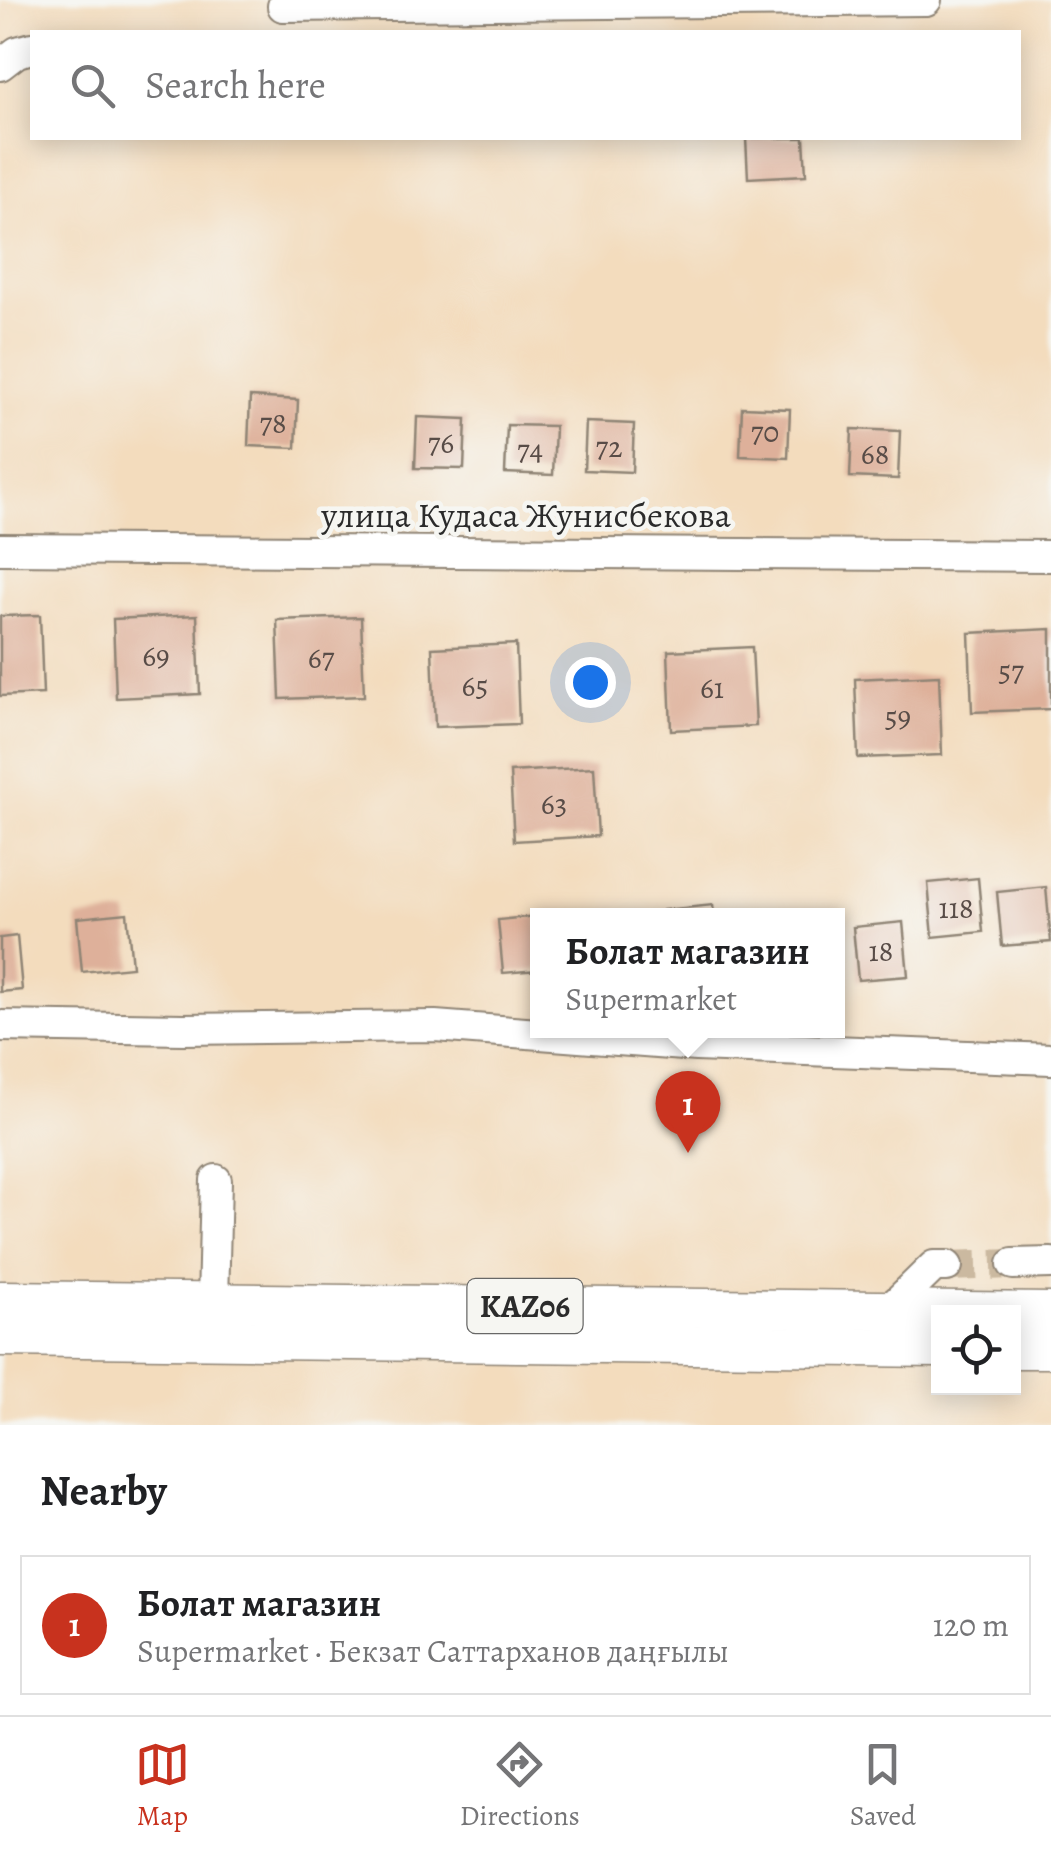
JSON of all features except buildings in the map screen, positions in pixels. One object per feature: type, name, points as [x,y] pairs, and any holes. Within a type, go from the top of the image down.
[{"type":"main road","name":"KАZ06","points":[[0,1300],[1051,1312]]},
{"type":"main road","name":"KАZ06","points":[[0,1337],[931,1348]]},
{"type":"main road","points":[[1021,1349],[1051,1349]]},
{"type":"street","points":[[283,6],[926,0]]},
{"type":"street","points":[[0,65],[17,52],[30,49]]},
{"type":"street","name":"улица Кудаса Жунисбекова","points":[[0,549],[1051,556]]},
{"type":"street","points":[[0,1026],[435,1026],[530,1033]]},
{"type":"street","points":[[592,1038],[696,1046],[1051,1059]]},
{"type":"street","points":[[213,1302],[216,1180]]},
{"type":"street","points":[[1012,1264],[1051,1264]]},
{"type":"street","points":[[887,1312],[934,1266],[947,1266]]},
{"type":"tunnel","points":[[947,1266],[1013,1264]]},
{"type":"place","name":"Болат магазин","points":[[688,1153]]}]
